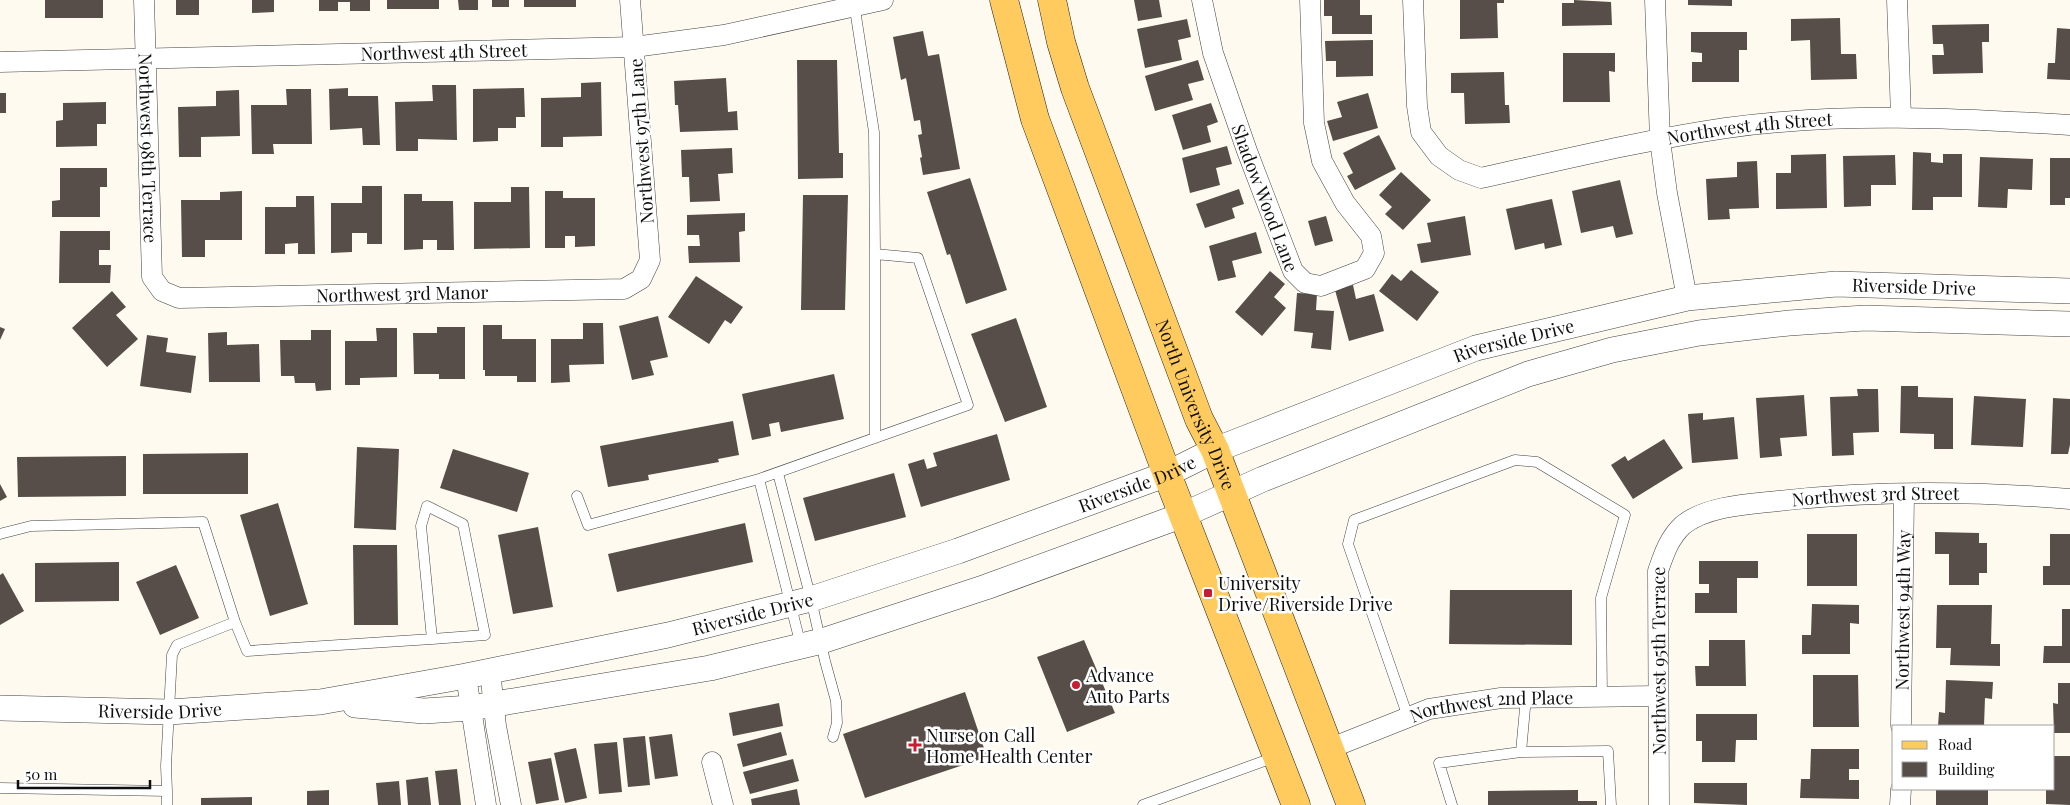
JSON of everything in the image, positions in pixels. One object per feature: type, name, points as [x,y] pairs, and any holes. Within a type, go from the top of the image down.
[{"type":"main road","points":[[1004,0],[1035,119],[1167,474],[1296,805]]},
{"type":"main road","points":[[1034,0],[1043,11],[1061,42]]},
{"type":"main road","name":"North University Drive","points":[[1052,0],[1061,42],[1075,88],[1200,419],[1215,450],[1331,748],[1351,805]]},
{"type":"street","name":"Northwest 98th Terrace","points":[[144,0],[152,277],[162,291]]},
{"type":"street","name":"Northwest 97th Lane","points":[[630,0],[650,260],[642,279]]},
{"type":"street","name":"Northwest 4th Street","points":[[0,62],[634,47],[724,35],[854,3],[883,0]]},
{"type":"street","name":"Shadow Wood Lane","points":[[1202,0],[1213,53],[1247,151],[1293,271],[1305,283],[1321,286],[1365,268],[1374,253],[1371,236],[1345,203],[1322,161],[1314,123],[1310,0]]},
{"type":"street","name":"Northwest 4th Street","points":[[1413,0],[1417,106],[1421,132],[1439,156],[1459,170],[1481,178],[1726,128],[1809,120],[1901,117],[2070,125]]},
{"type":"street","points":[[1655,0],[1660,140],[1667,193],[1687,298]]},
{"type":"street","points":[[1897,0],[1901,117]]},
{"type":"street","name":"Northwest 3rd Manor","points":[[162,291],[179,298],[624,289],[642,279]]},
{"type":"street","name":"Riverside Drive","points":[[0,708],[169,712],[320,702],[478,674],[668,636],[801,602],[958,551],[1167,474],[1215,450],[1476,348],[1687,298],[1836,284],[2070,291]]},
{"type":"street","name":"Riverside Drive","points":[[320,702],[424,711],[483,707],[710,668],[811,644],[986,587],[1183,515],[1231,493],[1528,374],[1612,350],[1699,333],[1789,323],[1865,318],[2070,324]]},
{"type":"street","name":"Northwest 94th Way","points":[[1901,725],[1904,494]]},
{"type":"street","name":"Northwest 3rd Street","points":[[1684,525],[1714,510],[1829,495],[2010,494],[2070,499]]},
{"type":"street","name":"Northwest 95th Terrace","points":[[1659,805],[1657,696],[1658,571],[1667,544],[1684,525]]},
{"type":"street","points":[[478,674],[483,707],[486,805]]},
{"type":"street","name":"Northwest 2nd Place","points":[[1331,748],[1429,709],[1501,698],[1657,696]]},
{"type":"street","points":[[483,707],[511,805]]},
{"type":"street","points":[[712,762],[721,805]]},
{"type":"street","points":[[1900,805],[1901,790]]},
{"type":"lane","points":[[854,3],[874,132],[875,438]]},
{"type":"lane","points":[[577,496],[588,525],[759,479],[968,404],[918,258],[875,254]]},
{"type":"lane","points":[[1408,717],[1348,544],[1354,520],[1515,460],[1537,462],[1625,515],[1602,598],[1602,697]]},
{"type":"lane","points":[[778,472],[801,602],[811,644],[825,661],[836,701],[837,723],[833,736]]},
{"type":"lane","points":[[759,479],[801,602],[811,644]]},
{"type":"lane","points":[[0,534],[31,526],[203,522],[235,622],[247,652],[432,639],[484,635],[463,524],[428,506],[421,526],[432,639]]},
{"type":"lane","points":[[167,805],[166,766],[172,655],[178,645],[235,622]]},
{"type":"lane","points":[[1521,752],[1526,697]]},
{"type":"lane","points":[[1452,805],[1439,763],[1521,752],[1608,751],[1611,805]]},
{"type":"lane","points":[[1143,805],[1278,756]]},
{"type":"lane","points":[[0,788],[166,791]]},
{"type":"building","points":[[45,0],[103,0],[103,18],[45,18]]},
{"type":"building","points":[[176,0],[199,0],[199,15],[176,15]]},
{"type":"building","points":[[252,0],[274,0],[274,12],[252,13]]},
{"type":"building","points":[[319,0],[370,0],[370,11],[350,11],[350,2],[338,2],[338,11],[319,11]]},
{"type":"building","points":[[387,0],[439,0],[439,9],[387,9]]},
{"type":"building","points":[[458,0],[478,0],[478,10],[459,10]]},
{"type":"building","points":[[492,0],[509,0],[509,7],[492,7]]},
{"type":"building","points":[[524,0],[576,0],[576,7],[524,7]]},
{"type":"building","points":[[1134,0],[1159,0],[1162,17],[1138,21]]},
{"type":"building","points":[[1324,0],[1360,0],[1360,15],[1372,15],[1372,34],[1332,34],[1332,16],[1324,16]]},
{"type":"building","points":[[1460,0],[1504,0],[1504,3],[1497,3],[1498,38],[1460,39]]},
{"type":"building","points":[[1574,0],[1611,2],[1612,25],[1562,26],[1562,3],[1574,3]]},
{"type":"building","points":[[1688,0],[1732,0],[1732,6],[1688,5]]},
{"type":"building","points":[[1840,18],[1841,54],[1856,54],[1857,79],[1811,80],[1810,40],[1791,41],[1791,19]]},
{"type":"building","points":[[1187,19],[1191,37],[1178,40],[1182,60],[1145,68],[1137,29]]},
{"type":"building","points":[[1989,24],[1989,42],[1982,42],[1983,73],[1933,74],[1932,55],[1944,55],[1943,44],[1933,44],[1932,25]]},
{"type":"building","points":[[2057,28],[2070,29],[2070,80],[2047,79],[2048,63],[2055,63]]},
{"type":"building","points":[[923,31],[928,56],[939,54],[960,169],[923,175],[918,135],[922,134],[920,120],[914,121],[906,78],[901,80],[893,37]]},
{"type":"building","points":[[1691,32],[1747,32],[1747,50],[1739,50],[1739,82],[1692,82],[1692,62],[1702,62],[1702,53],[1691,52]]},
{"type":"building","points":[[1373,40],[1373,76],[1336,77],[1336,61],[1326,61],[1325,41]]},
{"type":"building","points":[[1563,53],[1615,53],[1615,72],[1609,71],[1610,102],[1563,102]]},
{"type":"building","points":[[797,60],[837,60],[839,153],[843,153],[843,178],[798,179]]},
{"type":"building","points":[[1198,60],[1204,80],[1188,84],[1193,100],[1155,111],[1145,76]]},
{"type":"building","points":[[1504,72],[1505,105],[1509,105],[1510,123],[1465,124],[1464,93],[1451,93],[1451,73]]},
{"type":"building","points":[[726,78],[728,112],[737,111],[738,130],[680,132],[678,105],[675,105],[674,81]]},
{"type":"building","points":[[601,82],[602,136],[563,137],[563,147],[541,147],[541,98],[581,97],[581,83]]},
{"type":"building","points":[[432,85],[456,85],[457,140],[418,139],[418,151],[396,151],[395,102],[433,101]]},
{"type":"building","points":[[348,88],[348,96],[378,96],[380,145],[363,145],[362,128],[330,130],[329,89]]},
{"type":"building","points":[[524,88],[525,117],[516,117],[516,128],[498,128],[498,141],[473,142],[473,89]]},
{"type":"building","points":[[286,89],[311,89],[312,144],[273,144],[274,154],[252,154],[251,105],[287,105]]},
{"type":"building","points":[[239,90],[240,136],[201,137],[201,157],[179,157],[178,107],[216,106],[216,91]]},
{"type":"building","points":[[0,93],[6,93],[6,113],[0,113]]},
{"type":"building","points":[[1368,93],[1378,128],[1333,141],[1327,121],[1342,117],[1337,102]]},
{"type":"building","points":[[106,102],[106,124],[97,124],[97,146],[56,147],[56,121],[63,120],[63,103]]},
{"type":"building","points":[[1211,103],[1218,122],[1207,126],[1211,142],[1183,150],[1172,115]]},
{"type":"building","points":[[1379,135],[1396,169],[1355,190],[1347,176],[1353,173],[1343,153]]},
{"type":"building","points":[[1227,146],[1232,164],[1216,168],[1220,185],[1190,193],[1182,158]]},
{"type":"building","points":[[732,148],[733,173],[718,174],[720,201],[690,202],[689,177],[682,177],[681,150]]},
{"type":"building","points":[[1913,152],[1931,153],[1931,162],[1943,163],[1943,154],[1962,154],[1962,197],[1933,197],[1933,210],[1912,210]]},
{"type":"building","points":[[1826,154],[1827,208],[1776,209],[1776,173],[1791,173],[1791,155]]},
{"type":"building","points":[[1895,155],[1896,185],[1871,185],[1871,206],[1844,207],[1843,156]]},
{"type":"building","points":[[1980,157],[2033,159],[2032,190],[2008,189],[2007,208],[1978,207]]},
{"type":"building","points":[[2050,158],[2070,158],[2070,198],[2065,198],[2065,205],[2050,205]]},
{"type":"building","points":[[1757,161],[1759,208],[1729,209],[1730,219],[1708,220],[1706,179],[1737,177],[1737,162]]},
{"type":"building","points":[[60,168],[107,168],[107,187],[100,187],[100,217],[52,217],[52,201],[60,200]]},
{"type":"building","points":[[1401,172],[1431,200],[1403,230],[1385,214],[1392,207],[1379,195]]},
{"type":"building","points":[[970,178],[1007,290],[966,304],[950,254],[947,255],[927,192]]},
{"type":"building","points":[[1620,180],[1633,234],[1616,238],[1613,226],[1581,233],[1572,191]]},
{"type":"building","points":[[362,186],[382,186],[382,244],[367,244],[367,233],[352,233],[352,252],[331,253],[331,203],[362,203]]},
{"type":"building","points":[[511,187],[529,187],[530,248],[474,249],[474,202],[511,202]]},
{"type":"building","points":[[1239,189],[1244,204],[1232,208],[1235,218],[1205,228],[1196,204]]},
{"type":"building","points":[[242,191],[242,240],[205,240],[205,257],[182,257],[181,200],[220,200],[220,192]]},
{"type":"building","points":[[545,191],[563,191],[563,198],[595,198],[595,246],[575,247],[575,236],[565,236],[565,248],[545,248]]},
{"type":"building","points":[[404,194],[422,194],[422,201],[453,201],[454,250],[437,250],[437,240],[423,240],[423,249],[404,250]]},
{"type":"building","points":[[803,195],[848,195],[845,310],[801,310]]},
{"type":"building","points":[[296,196],[314,196],[315,254],[298,254],[298,243],[285,244],[285,254],[265,254],[265,207],[296,207]]},
{"type":"building","points":[[1552,199],[1562,245],[1545,249],[1544,243],[1515,250],[1506,209]]},
{"type":"building","points":[[745,213],[745,231],[739,232],[740,262],[689,263],[688,246],[700,246],[699,235],[687,235],[687,215]]},
{"type":"building","points":[[1326,216],[1333,241],[1315,246],[1308,221]]},
{"type":"building","points":[[1465,216],[1471,255],[1421,263],[1417,244],[1431,242],[1427,223]]},
{"type":"building","points":[[60,231],[110,231],[110,250],[99,250],[99,265],[111,265],[110,283],[59,283]]},
{"type":"building","points":[[1256,232],[1262,253],[1232,261],[1236,277],[1218,281],[1209,246]]},
{"type":"building","points":[[1411,270],[1439,292],[1417,321],[1379,291],[1392,274],[1401,281]]},
{"type":"building","points":[[1270,271],[1285,284],[1274,297],[1286,308],[1262,336],[1235,312]]},
{"type":"building","points":[[696,276],[743,307],[731,324],[725,320],[709,344],[668,317]]},
{"type":"building","points":[[1353,285],[1356,299],[1374,294],[1384,331],[1349,341],[1335,290]]},
{"type":"building","points":[[112,291],[126,307],[116,315],[138,339],[107,367],[72,328]]},
{"type":"building","points":[[1297,293],[1317,294],[1316,310],[1334,311],[1331,350],[1311,348],[1313,333],[1294,331]]},
{"type":"building","points":[[658,316],[668,357],[650,361],[654,375],[632,380],[619,326]]},
{"type":"building","points":[[1016,318],[1047,407],[1005,422],[971,334]]},
{"type":"building","points":[[583,323],[603,323],[604,364],[569,365],[570,382],[551,383],[551,339],[583,339]]},
{"type":"building","points":[[483,325],[502,325],[502,339],[536,339],[536,382],[517,382],[517,376],[485,376],[485,370],[483,370]]},
{"type":"building","points":[[0,327],[5,329],[0,340]]},
{"type":"building","points":[[437,327],[465,327],[465,379],[439,379],[439,374],[414,374],[413,333],[437,333]]},
{"type":"building","points":[[376,328],[397,328],[397,377],[360,378],[360,385],[345,385],[345,341],[377,341]]},
{"type":"building","points":[[311,330],[331,330],[331,390],[316,391],[315,383],[295,383],[294,376],[281,376],[280,340],[311,340]]},
{"type":"building","points":[[227,332],[227,345],[259,344],[260,382],[209,382],[208,333]]},
{"type":"building","points":[[147,335],[168,338],[166,352],[196,356],[191,393],[140,386]]},
{"type":"building","points":[[834,374],[844,419],[781,432],[779,422],[769,424],[771,436],[752,440],[742,394]]},
{"type":"building","points":[[1901,386],[1918,386],[1918,397],[1953,398],[1953,449],[1934,449],[1934,434],[1900,433]]},
{"type":"building","points":[[1857,389],[1878,389],[1879,432],[1853,433],[1854,455],[1832,456],[1830,397],[1858,396]]},
{"type":"building","points":[[1804,395],[1807,436],[1780,438],[1782,456],[1760,458],[1756,398]]},
{"type":"building","points":[[1974,396],[2026,399],[2023,447],[1971,445]]},
{"type":"building","points":[[2053,398],[2070,399],[2070,445],[2068,454],[2051,454]]},
{"type":"building","points":[[1703,413],[1703,420],[1734,417],[1738,459],[1692,463],[1688,414]]},
{"type":"building","points":[[733,421],[739,455],[718,459],[719,462],[648,475],[649,480],[608,487],[600,446]]},
{"type":"building","points":[[997,434],[1010,480],[921,507],[908,464],[924,459],[927,469],[937,466],[933,453]]},
{"type":"building","points":[[1664,439],[1683,468],[1633,499],[1611,465],[1625,456],[1628,461]]},
{"type":"building","points":[[357,447],[399,449],[396,530],[354,528]]},
{"type":"building","points":[[453,449],[529,473],[517,512],[440,488]]},
{"type":"building","points":[[248,453],[248,494],[143,494],[143,454]]},
{"type":"building","points":[[126,456],[126,496],[18,497],[17,457]]},
{"type":"building","points":[[894,473],[906,517],[815,541],[803,498]]},
{"type":"building","points":[[0,484],[7,497],[0,501]]},
{"type":"building","points":[[278,503],[308,604],[270,616],[240,515]]},
{"type":"building","points":[[745,523],[753,562],[617,592],[608,554]]},
{"type":"building","points":[[538,527],[553,607],[513,614],[498,535]]},
{"type":"building","points":[[1935,532],[1979,533],[1979,543],[1987,543],[1987,573],[1979,573],[1979,585],[1949,585],[1949,554],[1935,554]]},
{"type":"building","points":[[1807,534],[1857,534],[1857,586],[1807,586]]},
{"type":"building","points":[[2050,534],[2070,534],[2070,585],[2043,585],[2043,566],[2050,566]]},
{"type":"building","points":[[353,545],[397,545],[398,625],[354,625]]},
{"type":"building","points":[[1699,561],[1758,561],[1758,578],[1737,578],[1737,613],[1695,613],[1695,593],[1709,593],[1709,584],[1699,584]]},
{"type":"building","points":[[119,562],[119,601],[35,602],[35,563]]},
{"type":"building","points":[[176,565],[199,618],[160,635],[136,582]]},
{"type":"building","points":[[3,573],[24,611],[0,625],[0,575]]},
{"type":"building","points":[[1450,590],[1572,590],[1572,645],[1449,644]]},
{"type":"building","points":[[1812,604],[1859,605],[1859,624],[1850,623],[1850,654],[1802,654],[1802,635],[1811,635]]},
{"type":"building","points":[[1937,605],[1992,605],[1991,644],[2000,644],[2000,666],[1950,665],[1951,648],[1936,648]]},
{"type":"building","points":[[2062,609],[2070,609],[2070,663],[2043,663],[2044,646],[2062,646]]},
{"type":"building","name":"Advance Auto Parts","points":[[1084,640],[1115,713],[1067,732],[1037,657]]},
{"type":"building","points":[[1709,640],[1745,640],[1746,686],[1696,686],[1695,666],[1709,666]]},
{"type":"building","points":[[1813,675],[1858,675],[1859,727],[1813,727]]},
{"type":"building","points":[[1946,680],[1993,682],[1992,699],[1985,698],[1984,725],[1938,725],[1939,712],[1945,713]]},
{"type":"building","points":[[2058,683],[2070,683],[2070,733],[2055,733],[2053,703],[2058,704]]},
{"type":"building","name":"Nurse on Call Home Health Center","points":[[965,692],[987,757],[865,798],[843,734]]},
{"type":"building","points":[[779,703],[783,726],[733,736],[729,713]]},
{"type":"building","points":[[1696,714],[1757,714],[1757,740],[1736,740],[1735,762],[1702,762],[1702,741],[1696,741]]},
{"type":"building","points":[[781,732],[787,755],[743,767],[737,744]]},
{"type":"building","points":[[672,734],[678,776],[655,779],[649,737]]},
{"type":"building","points":[[645,736],[650,785],[628,787],[623,738]]},
{"type":"building","points":[[617,742],[622,792],[599,794],[594,744]]},
{"type":"building","points":[[576,748],[587,798],[565,803],[554,753]]},
{"type":"building","points":[[1811,749],[1859,749],[1859,769],[1849,769],[1849,780],[1859,780],[1859,799],[1800,798],[1801,779],[1810,779]]},
{"type":"building","points":[[2055,756],[2070,756],[2070,805],[2046,804],[2046,790],[2055,790]]},
{"type":"building","points":[[551,758],[559,800],[536,804],[528,762]]},
{"type":"building","points":[[793,759],[799,781],[750,794],[743,772]]},
{"type":"building","points":[[457,769],[461,805],[439,805],[435,771]]},
{"type":"building","points":[[428,777],[431,805],[408,805],[406,780]]},
{"type":"building","points":[[399,781],[401,805],[378,805],[376,783]]},
{"type":"building","points":[[1694,783],[1747,783],[1747,805],[1694,803]]},
{"type":"building","points":[[797,789],[800,805],[752,805],[751,799]]},
{"type":"building","points":[[329,790],[329,805],[307,805],[307,791]]},
{"type":"building","points":[[1578,790],[1578,801],[1597,801],[1597,805],[1488,805],[1488,791]]},
{"type":"building","points":[[1936,790],[1988,790],[1988,805],[1936,805]]},
{"type":"building","points":[[252,797],[252,805],[201,805],[201,798]]},
{"type":"place","name":"University Drive/Riverside Drive","points":[[1208,593]]},
{"type":"place","name":"Advance Auto Parts","points":[[1076,685]]},
{"type":"place","name":"Nurse on Call Home Health Center","points":[[915,745]]}]
